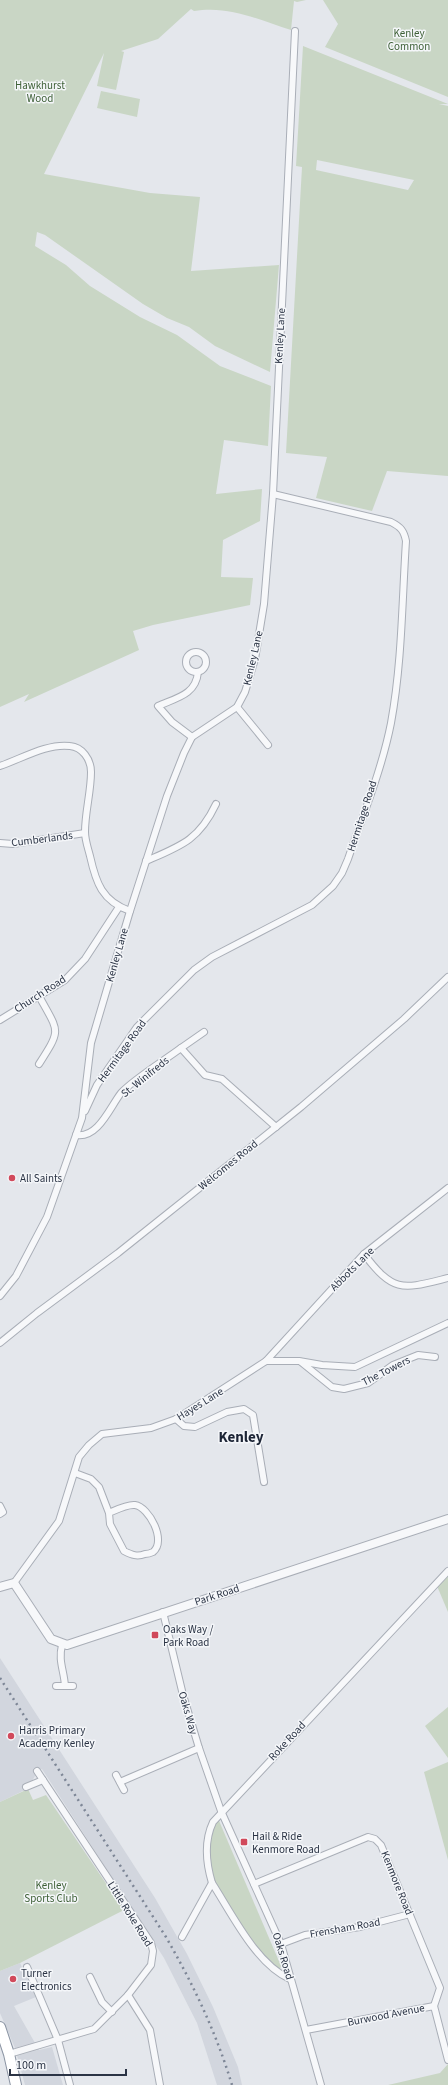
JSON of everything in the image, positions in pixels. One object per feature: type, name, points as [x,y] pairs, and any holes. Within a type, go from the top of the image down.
[{"type":"highway","points":[[0,2027],[9,2054],[16,2085]]},
{"type":"street","name":"Kenley Lane","points":[[0,1296],[16,1276],[47,1217],[82,1118],[91,1043],[130,910],[167,796],[184,753],[192,737],[237,707],[245,692],[255,659],[264,604],[273,494],[295,31]]},
{"type":"street","name":"Hermitage Road","points":[[82,1118],[97,1085],[136,1027],[194,970],[212,958],[312,905],[333,886],[342,873],[348,860],[385,746],[399,670],[406,541],[404,532],[400,526],[391,522],[273,494]]},
{"type":"street","points":[[192,737],[172,722],[158,706],[186,695],[193,688],[197,680],[198,672]]},
{"type":"street","points":[[237,707],[268,745]]},
{"type":"street","name":"Cumberlands","points":[[0,766],[45,749],[60,746],[69,746],[83,752],[88,760],[91,772],[85,833],[94,876],[103,894],[119,907],[130,910]]},
{"type":"street","points":[[146,861],[182,846],[207,822],[216,804]]},
{"type":"street","name":"Cumberlands","points":[[0,843],[13,844],[85,833]]},
{"type":"street","name":"Church Road","points":[[0,1020],[65,980],[86,959],[119,907]]},
{"type":"street","name":"Welcomes Road","points":[[0,1343],[37,1313],[118,1253],[276,1127],[404,1019],[448,977]]},
{"type":"street","points":[[39,996],[56,1027],[56,1038],[39,1064]]},
{"type":"street","name":"St. Winifreds","points":[[76,1135],[88,1133],[107,1116],[122,1092],[204,1032]]},
{"type":"street","points":[[181,1048],[205,1075],[222,1079],[276,1127]]},
{"type":"street","name":"Abbots Lane","points":[[266,1361],[364,1254],[448,1188]]},
{"type":"street","points":[[364,1254],[382,1276],[400,1286],[415,1286],[448,1278]]},
{"type":"street","points":[[266,1361],[299,1361],[322,1365],[355,1367],[447,1324]]},
{"type":"street","name":"The Towers","points":[[299,1361],[332,1387],[344,1389],[368,1383],[392,1365],[418,1355],[435,1356]]},
{"type":"street","name":"Hayes Lane","points":[[14,1583],[59,1521],[80,1457],[88,1445],[102,1434],[151,1428],[176,1419],[266,1361]]},
{"type":"street","points":[[176,1419],[184,1426],[195,1427],[227,1412],[244,1409],[253,1415],[264,1482]]},
{"type":"street","points":[[75,1473],[96,1482],[109,1513],[110,1524],[124,1551],[131,1555],[139,1556],[153,1552],[158,1545],[160,1537],[147,1511],[133,1504],[109,1513]]},
{"type":"street","points":[[0,1506],[3,1512],[0,1514]]},
{"type":"street","name":"Park Road","points":[[62,1645],[71,1644],[163,1612],[448,1519]]},
{"type":"street","name":"Roke Road","points":[[212,1884],[208,1867],[207,1834],[221,1812],[448,1571]]},
{"type":"street","points":[[0,1587],[14,1583],[51,1639],[62,1645],[60,1660],[64,1674],[65,1686]]},
{"type":"street","name":"Oaks Way","points":[[163,1612],[183,1695],[221,1812]]},
{"type":"street","points":[[56,1686],[73,1686]]},
{"type":"street","points":[[120,1782],[199,1748]]},
{"type":"street","name":"Little Roke Road","points":[[9,2054],[94,2029],[128,1995],[150,1965],[153,1952],[151,1944],[37,1771]]},
{"type":"street","points":[[116,1775],[124,1790]]},
{"type":"street","points":[[26,1787],[42,1780]]},
{"type":"street","name":"Oaks Road","points":[[221,1812],[281,1944],[321,2085]]},
{"type":"street","name":"Kenmore Road","points":[[254,1884],[368,1837],[375,1839],[381,1845],[440,1988],[434,2006]]},
{"type":"street","points":[[182,1938],[212,1884],[248,1940],[278,1974],[290,1979]]},
{"type":"street","name":"Frensham Road","points":[[281,1944],[305,1935],[360,1927],[410,1914]]},
{"type":"street","points":[[27,1968],[58,2040],[70,2085]]},
{"type":"street","points":[[90,1977],[102,2002],[112,2012]]},
{"type":"street","points":[[128,1995],[150,2030],[160,2085]]},
{"type":"street","name":"Burwood Avenue","points":[[306,2030],[434,2006],[448,2060]]},
{"type":"shaded area","points":[[0,1658],[155,1898],[187,1954],[213,2007],[238,2067],[242,2085],[217,2085],[197,2023],[164,1958],[42,1769],[35,1772],[35,1776],[27,1789],[0,1802]]},
{"type":"shaded area","points":[[20,1963],[36,1997],[14,2006],[39,2050],[52,2047],[63,2085],[25,2085],[15,2048],[0,2013],[0,1971]]},
{"type":"green space","name":"Hawkhurst Wood","points":[[0,0],[306,0],[297,2],[294,1],[291,30],[244,14],[219,10],[194,11],[191,9],[158,39],[121,51],[124,52],[116,90],[97,86],[104,53],[44,174],[150,193],[200,197],[191,271],[279,265],[270,372],[215,346],[189,327],[167,318],[143,304],[45,235],[37,232],[35,246],[66,265],[90,286],[140,317],[177,335],[220,366],[271,386],[268,446],[224,440],[216,494],[262,489],[260,521],[223,540],[221,577],[253,578],[250,605],[153,625],[133,631],[139,650],[24,702],[29,694],[0,707]]},
{"type":"green space","name":"Kenley Common","points":[[323,0],[448,0],[448,97],[325,47],[338,24]]},
{"type":"green space","points":[[303,46],[448,104],[439,104],[448,106],[448,476],[387,471],[372,511],[316,498],[327,457],[286,453],[302,167],[296,166]],"holes":[[[317,160],[414,180],[408,190],[316,170]]]},
{"type":"green space","points":[[101,91],[140,99],[137,117],[97,108]]},
{"type":"green space","points":[[448,1574],[448,1612],[437,1586]]},
{"type":"green space","points":[[448,1707],[448,1758],[425,1726]]},
{"type":"green space","points":[[448,1762],[448,1860],[424,1772]]},
{"type":"green space","name":"Kenley Sports Club","points":[[28,1789],[33,1800],[46,1795],[124,1910],[20,1963],[0,1971],[0,1802]]},
{"type":"green space","points":[[217,1816],[281,1966],[278,1974],[248,1940],[212,1883],[207,1834]]},
{"type":"green space","points":[[448,2064],[448,2085],[388,2085],[440,2073]]},
{"type":"railway","points":[[0,1678],[166,1937],[203,2009],[219,2046],[232,2085]]},
{"type":"place","name":"All Saints","points":[[12,1178]]},
{"type":"place","name":"Oaks Way / Park Road","points":[[155,1635]]},
{"type":"place","name":"Harris Primary Academy Kenley","points":[[11,1736]]},
{"type":"place","name":"Hail & Ride Kenmore Road","points":[[244,1842]]},
{"type":"place","name":"Turner Electronics","points":[[13,1979]]},
{"type":"district","name":"Kenley","points":[[241,1437]]}]
